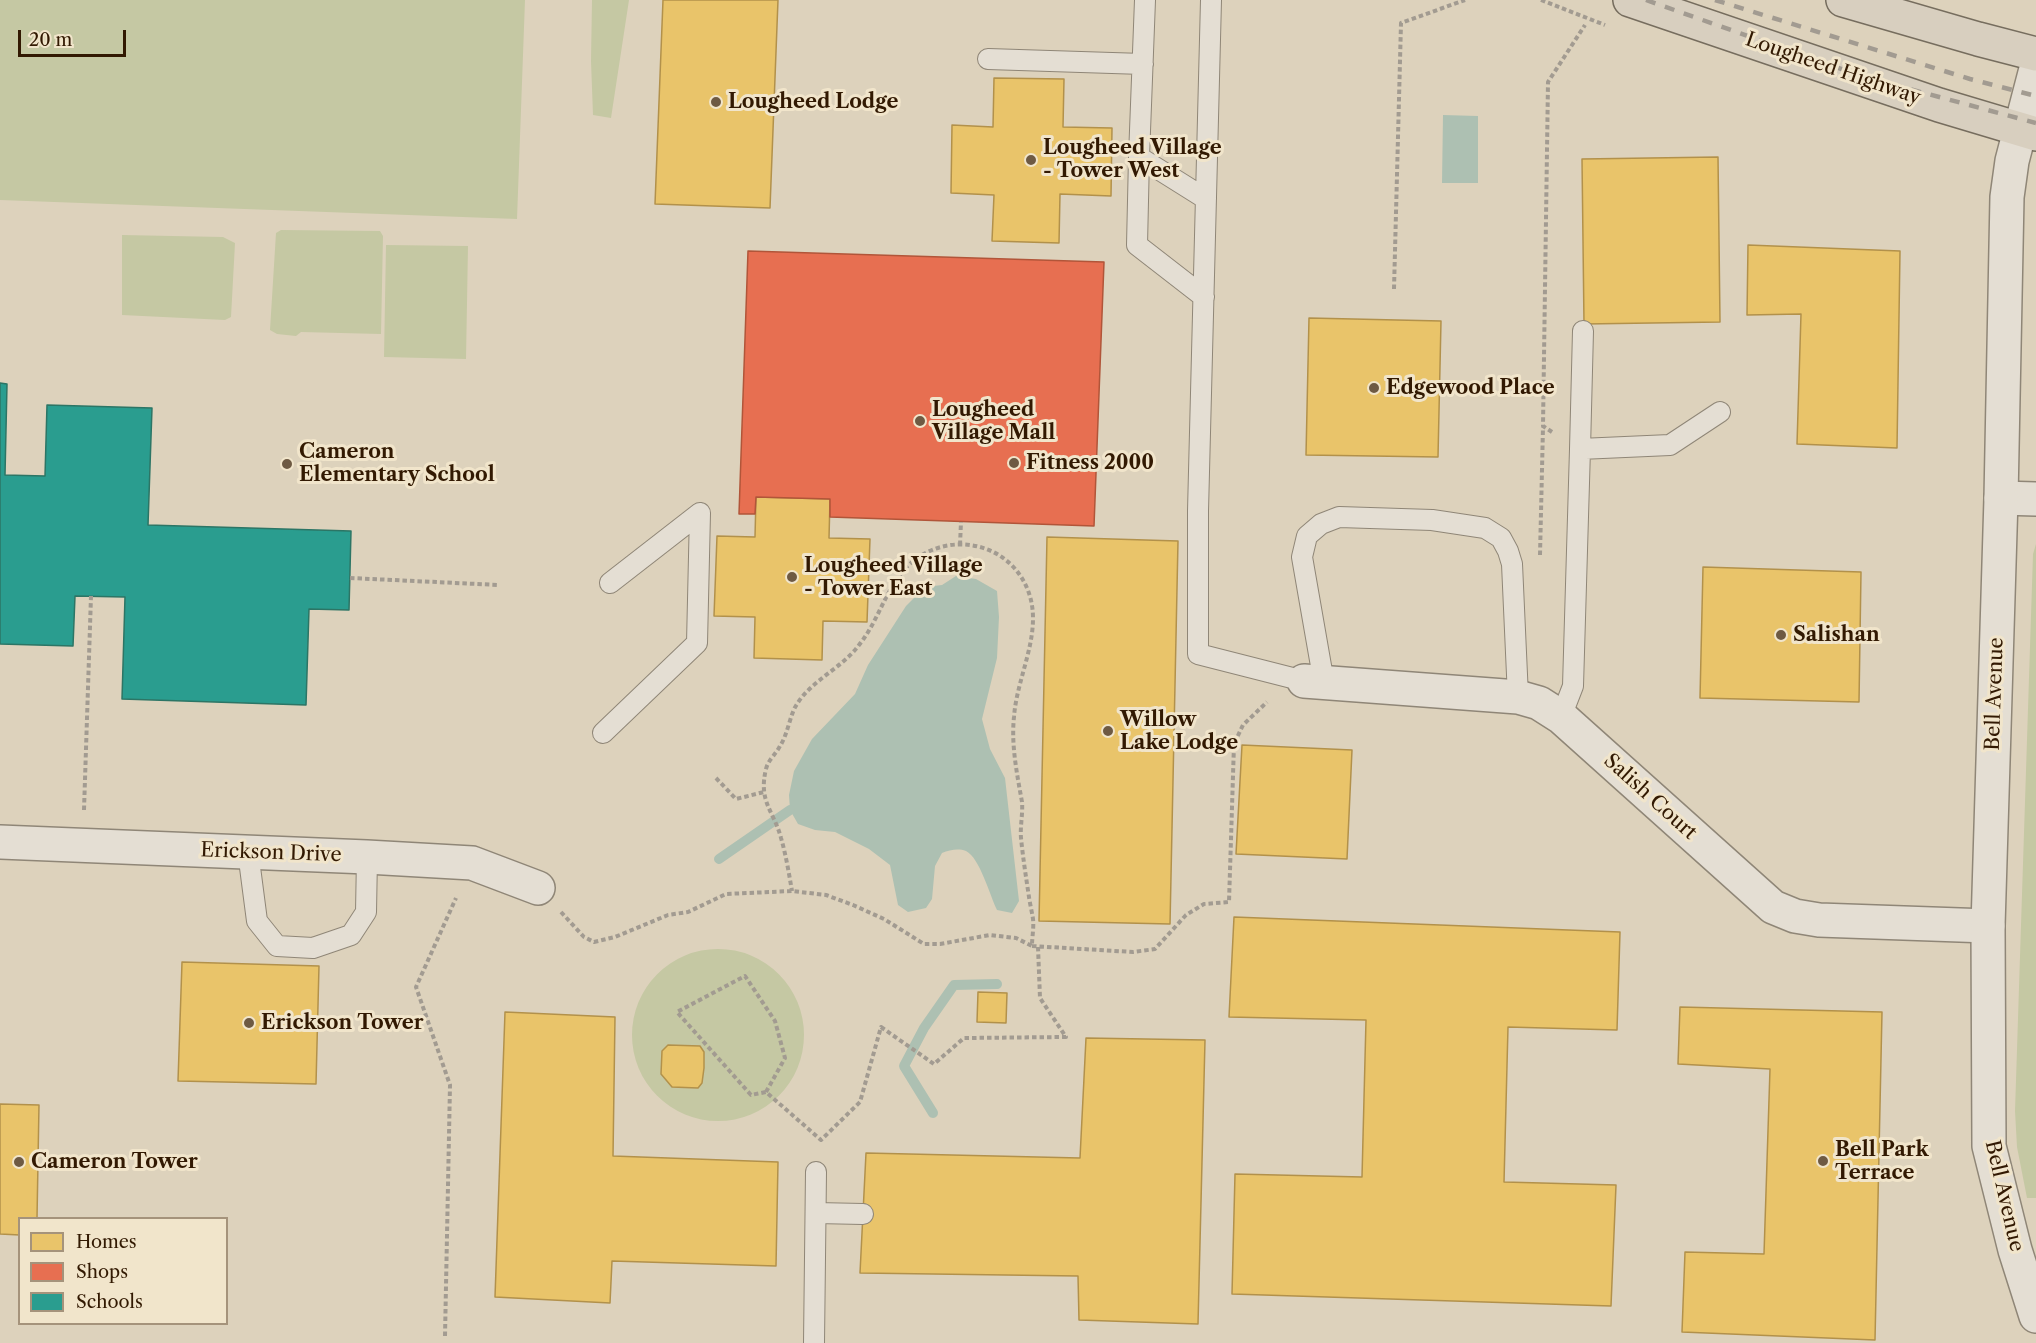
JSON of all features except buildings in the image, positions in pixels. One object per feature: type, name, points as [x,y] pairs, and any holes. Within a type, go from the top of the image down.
[{"type":"main road","name":"Lougheed Highway","points":[[1630,0],[1939,105],[2029,132]]},
{"type":"main road","points":[[1843,0],[2036,54]]},
{"type":"street","name":"Bell Avenue","points":[[2036,69],[2029,132],[2012,161],[2007,197],[2001,498],[1988,926],[1989,1146],[2015,1250],[2036,1316]]},
{"type":"street","points":[[2001,498],[2036,499]]},
{"type":"street","name":"Salish Court","points":[[1314,682],[1518,697],[1539,703],[1561,717],[1773,907],[1795,916],[1820,920],[1988,926]]},
{"type":"street","name":"Erickson Drive","points":[[0,842],[472,863],[538,888]]},
{"type":"lane","points":[[1145,0],[1137,245],[1204,297]]},
{"type":"lane","points":[[1211,0],[1198,511],[1198,654],[1314,682],[1302,557],[1307,536],[1321,524],[1339,517],[1432,520],[1485,528],[1501,538],[1508,550],[1512,564],[1518,697]]},
{"type":"lane","points":[[988,59],[1143,64]]},
{"type":"lane","points":[[1139,157],[1206,199]]},
{"type":"lane","points":[[1561,717],[1573,686],[1583,331]]},
{"type":"lane","points":[[1580,449],[1670,445],[1720,412]]},
{"type":"lane","points":[[603,733],[697,643],[700,513],[610,583]]},
{"type":"lane","points":[[248,852],[256,921],[277,946],[313,948],[351,935],[366,912],[368,857]]},
{"type":"lane","points":[[814,1343],[816,1172]]},
{"type":"lane","points":[[816,1213],[863,1214]]},
{"type":"path","points":[[1394,289],[1401,23],[1465,0]]},
{"type":"path","points":[[1540,564],[1548,82],[1585,25]]},
{"type":"path","points":[[1543,426],[1580,449]]},
{"type":"path","points":[[960,545],[961,522]]},
{"type":"path","points":[[792,891],[781,836],[769,810],[764,792],[766,767],[780,747],[795,705],[860,645],[881,605],[904,570],[929,552],[946,546],[960,545],[990,549],[1013,565],[1026,586],[1032,604],[1033,626],[1014,716],[1014,746],[1022,805],[1021,834],[1033,919],[1032,946]]},
{"type":"path","points":[[350,578],[499,585]]},
{"type":"path","points":[[84,820],[91,596]]},
{"type":"path","points":[[538,888],[584,937],[594,942],[615,937],[668,915],[688,912],[726,894],[792,891],[826,895],[853,905],[884,919],[924,944],[940,944],[990,935],[1016,938],[1038,947],[1133,952],[1155,949],[1186,915],[1204,904],[1229,902],[1234,744],[1243,725],[1262,704],[1314,682]]},
{"type":"path","points":[[716,778],[736,799],[764,792]]},
{"type":"path","points":[[445,1336],[450,1085],[416,987],[456,898]]},
{"type":"path","points":[[766,1092],[821,1140],[860,1102],[881,1027],[933,1064],[964,1038],[1066,1037],[1040,998],[1038,947]]},
{"type":"path","points":[[745,976],[775,1021],[785,1058],[766,1092],[751,1095],[677,1012],[745,976]]},
{"type":"green space","points":[[0,0],[525,0],[517,219],[0,200]]},
{"type":"green space","points":[[592,0],[629,0],[611,118],[593,115]]},
{"type":"green space","points":[[281,230],[380,231],[383,236],[381,334],[301,332],[296,336],[277,334],[270,330],[276,233]]},
{"type":"green space","points":[[122,235],[223,237],[235,243],[231,317],[225,320],[122,315]]},
{"type":"green space","points":[[386,245],[468,246],[466,359],[384,357]]},
{"type":"green space","points":[[2036,544],[2036,1198],[2027,1198],[2017,1147],[2015,1111],[2033,554]]},
{"type":"green space","points":[[718,949],[751,956],[779,974],[797,1002],[804,1035],[797,1068],[779,1096],[751,1114],[718,1121],[685,1114],[657,1096],[639,1068],[632,1035],[639,1002],[657,974],[685,956]]},
{"type":"shaded area","points":[[1443,115],[1478,116],[1478,183],[1442,183]]},
{"type":"shaded area","points":[[956,576],[976,579],[997,591],[999,617],[997,658],[982,719],[990,749],[1005,778],[1019,901],[1012,913],[997,910],[976,861],[966,851],[957,850],[942,853],[935,866],[932,899],[926,908],[908,912],[898,905],[890,865],[869,849],[835,832],[815,830],[798,824],[790,810],[789,795],[794,771],[812,739],[855,694],[868,665],[906,606],[925,587],[942,585]]},
{"type":"waterway","points":[[719,859],[790,810]]},
{"type":"waterway","points":[[933,1113],[904,1066],[924,1028],[954,985],[997,984]]},
{"type":"railway","points":[[1646,0],[1861,76],[2036,123]]},
{"type":"railway","points":[[1715,0],[1970,79],[2036,96]]},
{"type":"place","name":"Lougheed Lodge","points":[[716,102]]},
{"type":"place","name":"Lougheed Village - Tower West","points":[[1031,160]]},
{"type":"place","name":"Edgewood Place","points":[[1374,388]]},
{"type":"place","name":"Lougheed Village Mall","points":[[920,421]]},
{"type":"place","name":"Fitness 2000","points":[[1014,463]]},
{"type":"place","name":"Cameron Elementary School","points":[[287,464]]},
{"type":"place","name":"Lougheed Village - Tower East","points":[[792,577]]},
{"type":"place","name":"Salishan","points":[[1781,635]]},
{"type":"place","name":"Willow Lake Lodge","points":[[1108,731]]},
{"type":"place","name":"Erickson Tower","points":[[249,1023]]},
{"type":"place","name":"Bell Park Terrace","points":[[1823,1161]]},
{"type":"place","name":"Cameron Tower","points":[[19,1162]]}]
